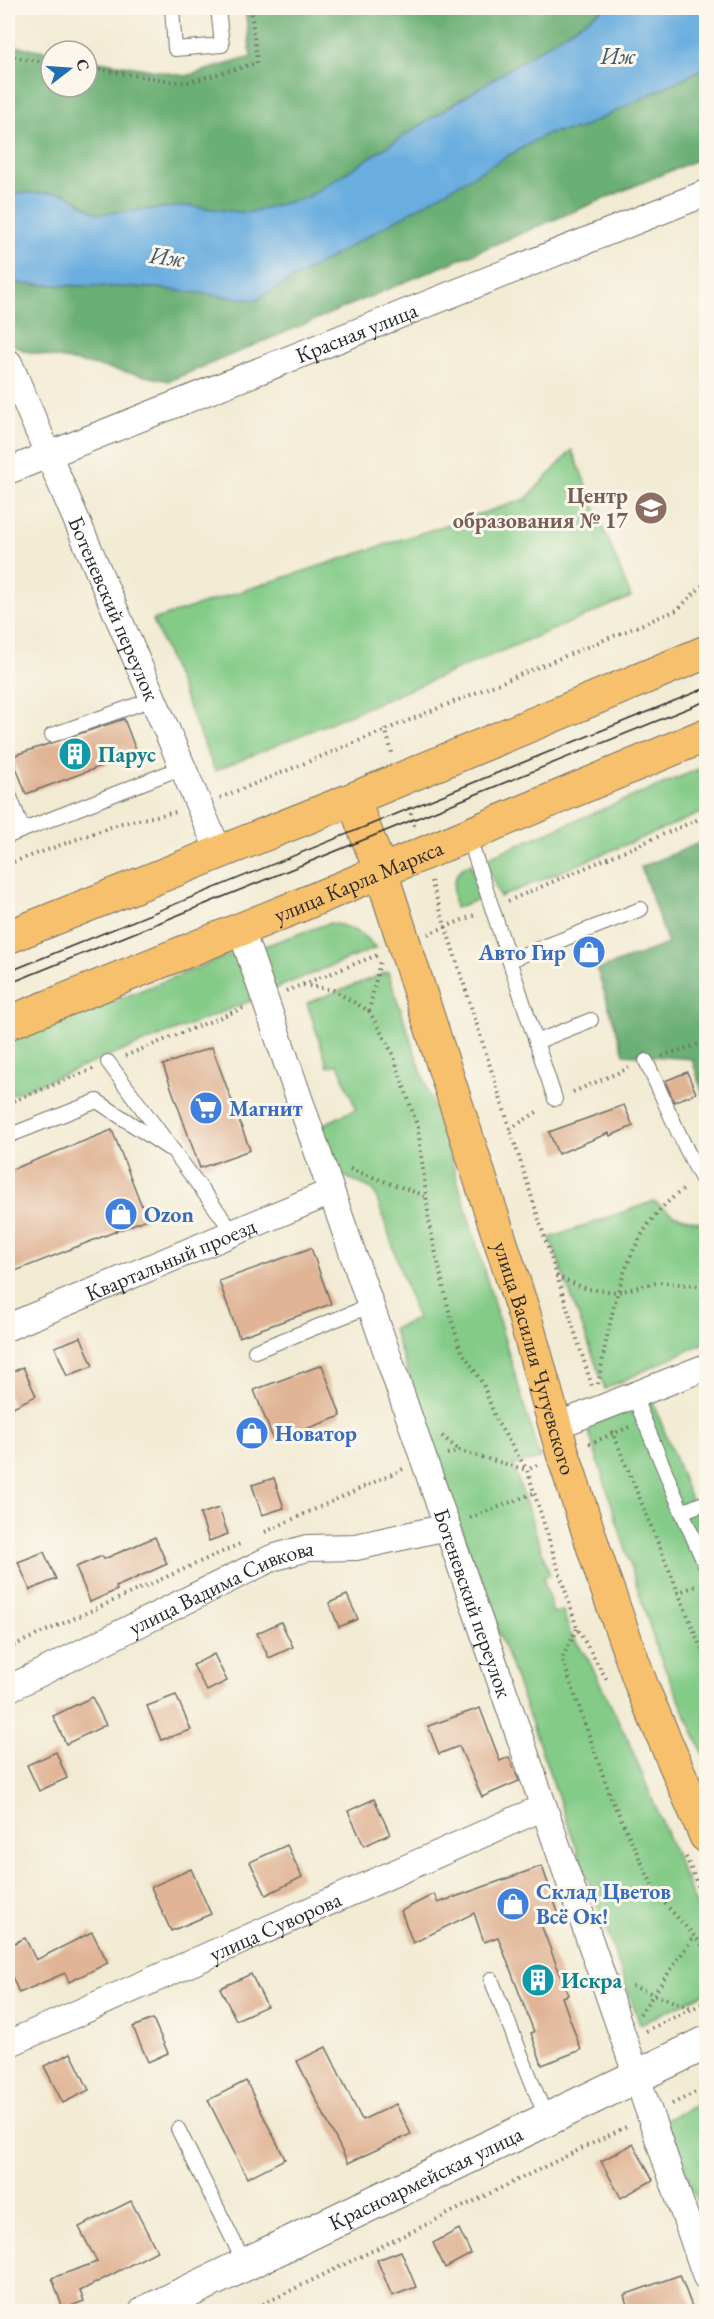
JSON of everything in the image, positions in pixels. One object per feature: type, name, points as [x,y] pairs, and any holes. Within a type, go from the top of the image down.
[{"type":"main road","points":[[8,937],[353,799],[706,652]]},
{"type":"main road","name":"улица Карла Маркса","points":[[8,1023],[242,930],[706,735]]},
{"type":"main road","name":"улица Василия Чугуевского","points":[[353,799],[381,872],[524,1314],[560,1440],[642,1687],[706,1836]]},
{"type":"street","name":"Красная улица","points":[[8,471],[706,194]]},
{"type":"street","name":"Ботеневский переулок","points":[[8,363],[219,852]]},
{"type":"street","name":"Ботеневский переулок","points":[[242,930],[623,2042],[706,2277]]},
{"type":"street","name":"Квартальный проезд","points":[[8,1327],[331,1192]]},
{"type":"street","points":[[560,1440],[602,1409],[706,1366]]},
{"type":"street","name":"улица Вадима Сивкова","points":[[8,1689],[272,1558],[308,1548],[356,1547],[447,1527]]},
{"type":"street","name":"улица Суворова","points":[[8,2044],[544,1807]]},
{"type":"street","name":"Красноармейская улица","points":[[146,2312],[706,2043]]},
{"type":"lane","points":[[172,8],[175,49],[222,45],[219,8]]},
{"type":"lane","points":[[52,735],[153,699]]},
{"type":"lane","points":[[8,836],[183,768]]},
{"type":"lane","points":[[8,792],[23,830]]},
{"type":"lane","points":[[468,836],[555,1099]]},
{"type":"lane","points":[[510,960],[641,909]]},
{"type":"lane","points":[[536,1042],[591,1020]]},
{"type":"lane","points":[[646,1061],[673,1119],[679,1138],[704,1182]]},
{"type":"lane","points":[[108,1062],[233,1232]]},
{"type":"lane","points":[[8,1136],[97,1101],[176,1153]]},
{"type":"lane","points":[[255,1351],[370,1306]]},
{"type":"lane","points":[[634,1396],[706,1567]]},
{"type":"lane","points":[[682,1512],[706,1502]]},
{"type":"lane","points":[[491,1979],[547,2120]]},
{"type":"lane","points":[[178,2129],[245,2264]]},
{"type":"path","points":[[8,56],[39,61]]},
{"type":"path","points":[[8,864],[122,824],[199,806],[677,610],[706,582]]},
{"type":"path","points":[[403,944],[706,816]]},
{"type":"path","points":[[445,928],[587,1375],[596,1395],[620,1282],[644,1234],[671,1198],[704,1182]]},
{"type":"path","points":[[8,1103],[382,953],[369,1011]]},
{"type":"path","points":[[301,985],[333,990],[369,1011],[393,1054],[418,1128],[426,1196],[442,1284],[460,1348],[483,1384],[496,1420],[526,1470],[577,1628],[562,1658],[611,1798],[657,1895],[706,1949]]},
{"type":"path","points":[[510,1129],[555,1099],[646,1061],[706,1042]]},
{"type":"path","points":[[321,1165],[345,1167],[426,1196]]},
{"type":"path","points":[[556,1276],[587,1289],[618,1292],[660,1282],[706,1287]]},
{"type":"path","points":[[602,1409],[706,1660]]},
{"type":"path","points":[[526,1470],[560,1440],[613,1434],[645,1420]]},
{"type":"path","points":[[447,1527],[534,1493]]},
{"type":"path","points":[[677,1593],[706,1582]]},
{"type":"path","points":[[623,2042],[694,1936]]},
{"type":"path","points":[[602,1977],[654,1993],[693,2009]]},
{"type":"path","points":[[623,2042],[706,2002]]},
{"type":"path","points":[[247,2312],[706,2087]]},
{"type":"green space","points":[[245,8],[605,8],[308,197],[247,213],[187,206],[98,214],[65,193],[8,193],[8,45],[39,50],[39,99],[99,99],[99,61],[186,76],[251,57]]},
{"type":"green space","points":[[706,67],[706,156],[169,381],[25,351],[8,342],[8,280],[23,284],[156,288],[256,300],[548,133],[579,129]]},
{"type":"green space","points":[[572,450],[631,597],[215,771],[153,620],[526,499]]},
{"type":"green space","points":[[706,766],[706,811],[500,897],[484,859]]},
{"type":"green space","points":[[706,840],[706,1103],[692,1059],[624,1054],[597,970],[668,944],[641,867]]},
{"type":"green space","points":[[471,864],[483,898],[455,908],[453,888],[456,876],[464,867]]},
{"type":"green space","points":[[329,923],[355,931],[376,948],[271,990],[256,949]]},
{"type":"green space","points":[[240,951],[258,998],[8,1096],[8,1043]]},
{"type":"green space","points":[[388,972],[453,1165],[540,1459],[513,1465],[550,1575],[543,1577],[553,1613],[563,1611],[570,1633],[588,1659],[628,1740],[706,1929],[706,1993],[640,2024],[445,1483],[393,1329],[417,1319],[374,1190],[337,1173],[320,1126],[356,1109],[338,1064],[328,1067],[307,1003]]},
{"type":"green space","points":[[654,1201],[674,1215],[706,1224],[706,1342],[605,1389],[550,1238]]},
{"type":"green space","points":[[652,1399],[706,1539],[706,1760],[657,1650],[587,1426]]},
{"type":"green space","points":[[706,2100],[706,2224],[665,2120]]},
{"type":"water","name":"Иж","points":[[605,8],[706,8],[706,67],[579,129],[548,133],[256,300],[156,288],[23,284],[8,280],[8,193],[65,193],[98,214],[187,206],[247,213],[308,197]]},
{"type":"building","name":"Парус","points":[[124,719],[137,753],[26,794],[12,756]]},
{"type":"building","name":"Магнит","points":[[212,1047],[250,1150],[200,1168],[163,1065]]},
{"type":"building","points":[[687,1072],[696,1093],[674,1102],[665,1081]]},
{"type":"building","points":[[624,1105],[633,1126],[610,1136],[609,1133],[558,1154],[549,1132]]},
{"type":"building","points":[[112,1130],[147,1219],[8,1274],[8,1171]]},
{"type":"building","points":[[311,1248],[331,1304],[239,1337],[219,1281]]},
{"type":"building","points":[[81,1337],[93,1366],[67,1376],[55,1347]]},
{"type":"building","points":[[322,1365],[341,1416],[274,1441],[254,1390]]},
{"type":"building","points":[[23,1367],[36,1396],[13,1407],[8,1395],[8,1374]]},
{"type":"building","points":[[274,1478],[284,1508],[262,1515],[252,1485]]},
{"type":"building","points":[[219,1508],[228,1534],[209,1541],[200,1514]]},
{"type":"building","points":[[155,1537],[167,1564],[116,1587],[117,1590],[90,1602],[76,1567],[102,1556],[104,1559]]},
{"type":"building","points":[[44,1552],[56,1579],[30,1590],[18,1562]]},
{"type":"building","points":[[347,1595],[358,1619],[339,1627],[329,1603]]},
{"type":"building","points":[[281,1622],[293,1647],[269,1658],[257,1633]]},
{"type":"building","points":[[214,1654],[227,1681],[207,1691],[193,1665]]},
{"type":"building","points":[[176,1695],[191,1730],[161,1740],[147,1706]]},
{"type":"building","points":[[92,1697],[106,1725],[66,1744],[53,1716]]},
{"type":"building","points":[[480,1708],[500,1761],[509,1757],[519,1781],[482,1797],[459,1746],[439,1754],[428,1726]]},
{"type":"building","points":[[56,1752],[67,1778],[39,1791],[27,1765]]},
{"type":"building","points":[[374,1799],[390,1834],[364,1846],[348,1811]]},
{"type":"building","points":[[287,1845],[302,1877],[266,1895],[250,1862]]},
{"type":"building","points":[[542,1866],[559,1915],[540,1922],[568,1995],[562,1997],[581,2050],[542,2065],[531,2033],[534,2032],[498,1937],[484,1942],[474,1913],[413,1943],[401,1911],[434,1894],[438,1903]]},
{"type":"building","points":[[191,1869],[211,1914],[171,1931],[151,1887]]},
{"type":"building","points":[[92,1932],[108,1963],[69,1982],[65,1973],[19,1993],[8,1967],[8,1946],[25,1938],[36,1960]]},
{"type":"building","points":[[251,1974],[267,2006],[236,2020],[220,1988]]},
{"type":"building","points":[[153,2019],[168,2053],[148,2062],[133,2027]]},
{"type":"building","points":[[326,2047],[362,2120],[396,2104],[411,2134],[348,2163],[297,2061]]},
{"type":"building","points":[[71,2053],[89,2090],[63,2103],[44,2066]]},
{"type":"building","points":[[246,2081],[285,2159],[247,2178],[208,2100]]},
{"type":"building","points":[[633,2144],[653,2180],[621,2198],[601,2161]]},
{"type":"building","points":[[131,2201],[157,2251],[80,2291],[84,2301],[63,2309],[52,2278],[97,2262],[79,2227]]},
{"type":"building","points":[[459,2229],[471,2254],[445,2268],[433,2243]]},
{"type":"building","points":[[401,2251],[416,2287],[392,2296],[377,2260]]},
{"type":"building","points":[[680,2275],[694,2312],[629,2312],[624,2295]]},
{"type":"tram line","points":[[8,972],[706,688]]},
{"type":"tram line","points":[[8,984],[706,701]]},
{"type":"place","name":"Центр образования № 17","points":[[651,508]]},
{"type":"place","name":"Парус","points":[[75,754]]},
{"type":"place","name":"Авто Гир","points":[[589,952]]},
{"type":"place","name":"Магнит","points":[[206,1108]]},
{"type":"place","name":"Ozon","points":[[121,1214]]},
{"type":"place","name":"Новатор","points":[[252,1433]]},
{"type":"place","name":"Склад Цветов Всё Ок!","points":[[513,1904]]},
{"type":"place","name":"Искра","points":[[538,1980]]}]
